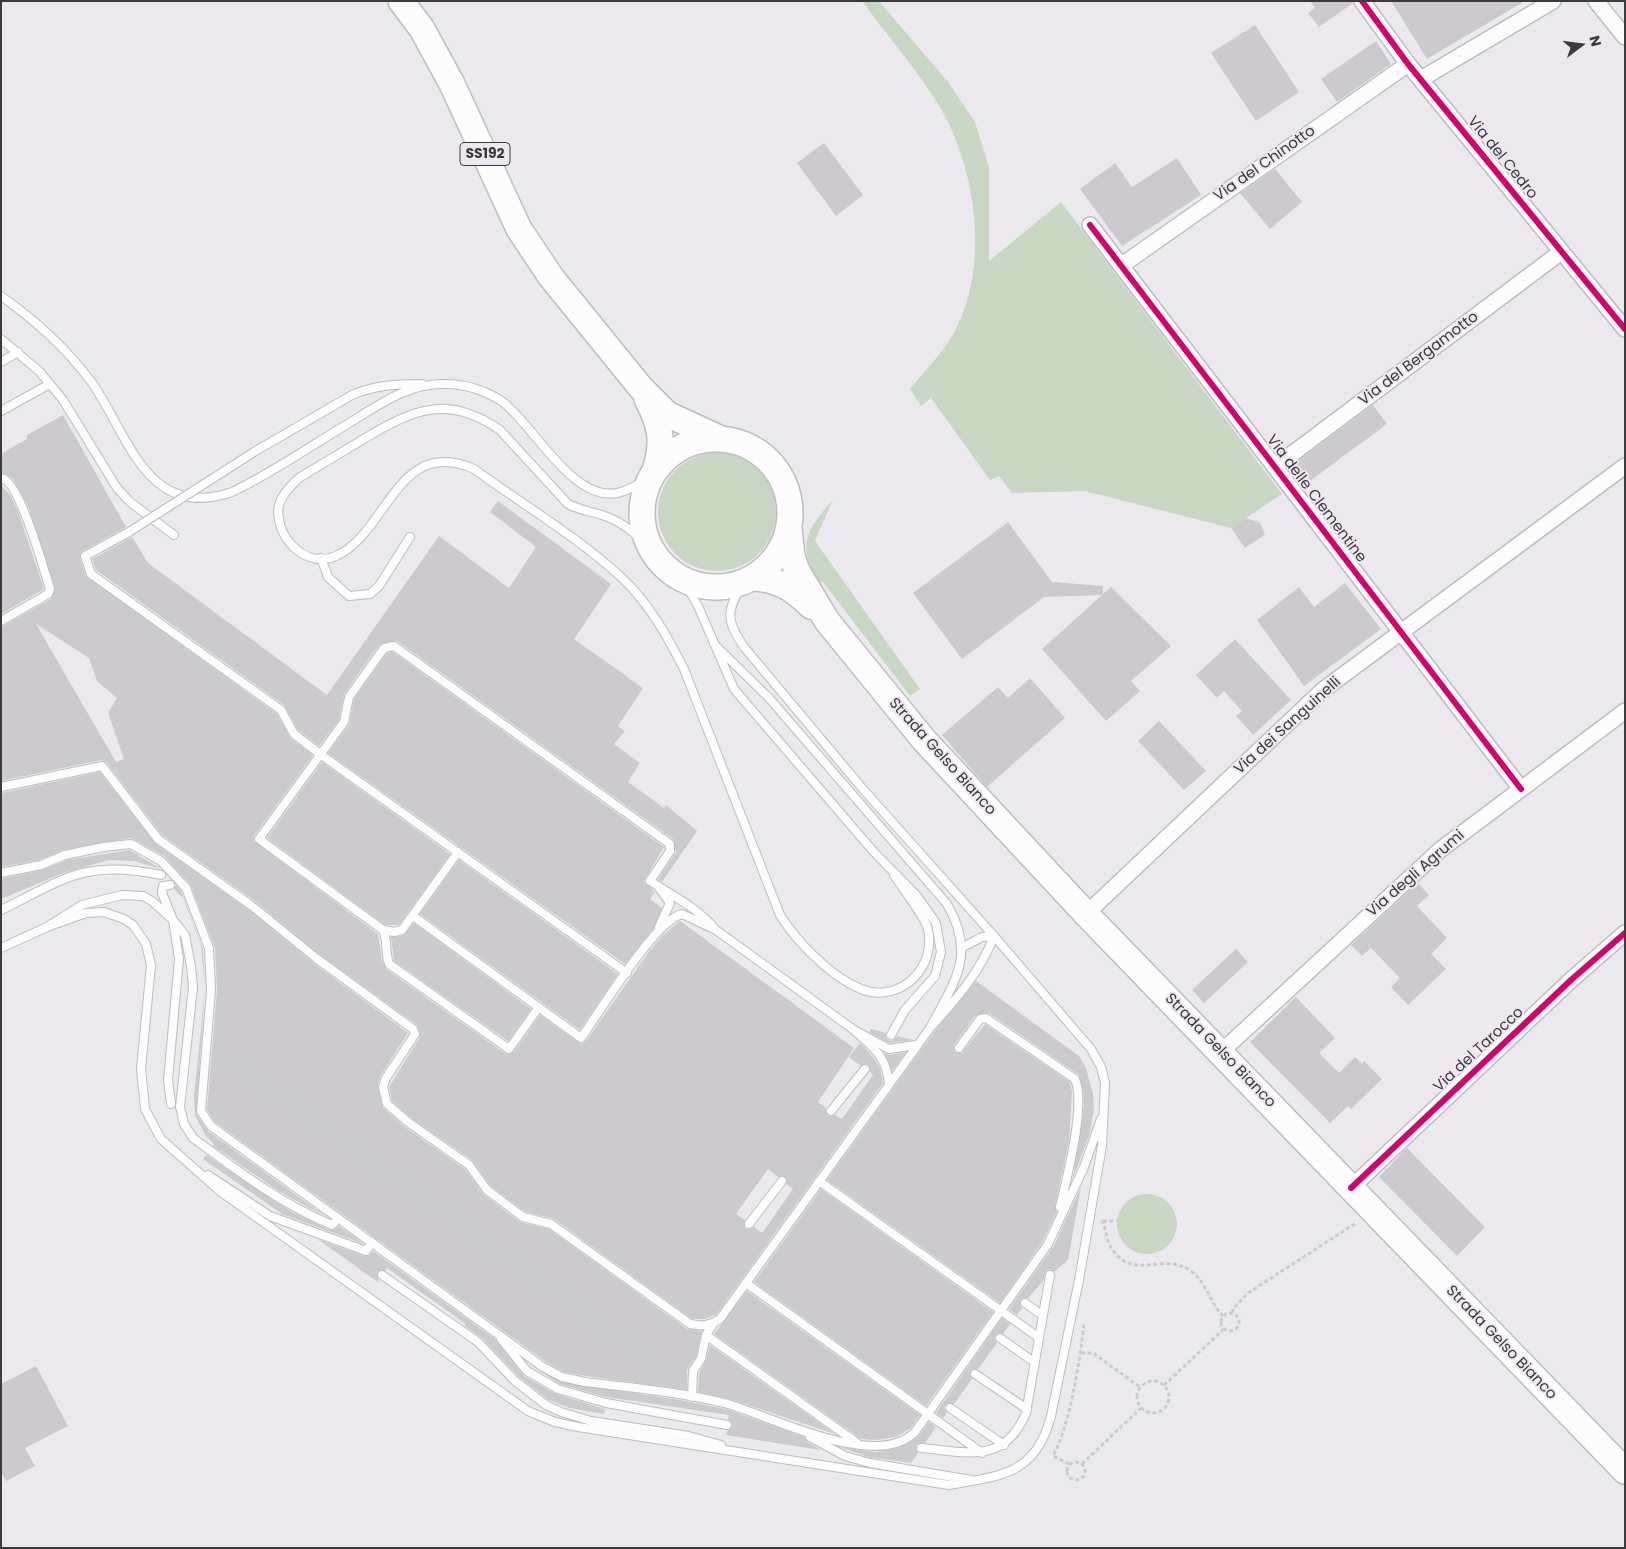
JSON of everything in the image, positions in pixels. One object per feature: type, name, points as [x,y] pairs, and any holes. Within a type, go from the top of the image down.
[{"type":"main road","name":"SS192","points":[[401,1],[422,29],[452,84],[519,230],[573,305],[641,388]]},
{"type":"main road","points":[[641,388],[666,414],[719,438],[751,447],[776,468],[789,498],[788,529],[785,541],[775,557],[747,580],[712,587],[682,578],[666,566],[653,551],[644,528],[642,514],[646,489],[653,474],[661,433],[657,417],[641,388]]},
{"type":"main road","points":[[653,474],[672,453],[683,446],[706,439],[719,438]]},
{"type":"main road","name":"Strada Gelso Bianco","points":[[788,529],[792,556],[797,572],[827,621],[924,740],[1086,914],[1625,1471]]},
{"type":"main road","name":"Strada Gelso Bianco","points":[[747,580],[779,581],[791,588],[827,621]]},
{"type":"street","name":"Via del Cedro","points":[[1362,1],[1408,64],[1625,329]]},
{"type":"street","points":[[1421,79],[1553,1]]},
{"type":"street","points":[[1597,2],[1625,37]]},
{"type":"street","name":"Via del Chinotto","points":[[1122,265],[1408,64]]},
{"type":"street","name":"Via delle Clementine","points":[[1090,225],[1521,789]]},
{"type":"street","name":"Via del Bergamotto","points":[[1276,466],[1561,252]]},
{"type":"street","name":"Via dei Sanguinelli","points":[[1086,914],[1323,690],[1625,466]]},
{"type":"street","name":"Via degli Agrumi","points":[[1220,1052],[1440,850],[1625,711]]},
{"type":"street","name":"Via del Tarocco","points":[[1351,1188],[1571,980],[1625,933]]},
{"type":"lane","points":[[1,296],[42,327],[78,366],[104,402],[143,470],[162,486],[179,494],[198,498],[221,496],[246,485],[394,396],[431,384]]},
{"type":"lane","points":[[1,339],[39,371],[73,412],[118,488],[130,502],[174,535]]},
{"type":"lane","points":[[1,362],[18,352]]},
{"type":"lane","points":[[1,411],[48,384]]},
{"type":"lane","points":[[626,973],[294,734],[281,710],[91,574],[85,556],[129,532],[254,452],[352,395],[368,388],[398,384],[431,384],[464,386],[480,390],[503,403],[520,418],[573,478],[584,487],[605,494],[618,493],[653,474]]},
{"type":"lane","points":[[653,551],[632,530],[617,521],[568,504],[513,442],[487,420],[466,412],[443,409],[411,413],[398,418],[299,478],[286,491],[279,505],[279,523],[286,538],[299,552],[320,558],[333,557],[354,543],[407,478],[418,468],[444,461],[458,462],[474,469],[595,556],[622,578],[652,613],[671,643],[684,669],[780,915],[803,946],[844,979],[868,992],[891,991],[913,980],[922,970],[928,957],[930,945],[926,924],[894,874]]},
{"type":"lane","points":[[1,478],[9,481],[21,502],[50,589],[48,594],[2,619]]},
{"type":"lane","points":[[320,558],[328,578],[349,596],[370,594],[380,586],[410,537]]},
{"type":"lane","points":[[682,578],[698,606],[734,689],[751,711],[894,874],[929,911],[936,924],[941,952],[935,976],[905,1010],[891,1035]]},
{"type":"lane","points":[[1,948],[47,927],[86,913],[104,912],[124,918],[141,934],[146,944],[151,965],[141,1069],[145,1109],[160,1139],[221,1192],[528,1411],[555,1422],[578,1427],[949,1485],[997,1477],[1022,1464],[1032,1454],[1048,1430],[1079,1280],[1102,1146],[1105,1084],[1101,1067],[1091,1049],[994,936],[862,788],[744,647],[732,628],[730,617],[734,598],[747,580]]},
{"type":"lane","points":[[714,644],[769,698],[947,904],[959,929],[961,948],[960,971],[930,1028]]},
{"type":"lane","points":[[458,852],[402,930],[394,932],[383,930],[259,840],[344,722],[349,697],[384,648],[394,646],[670,844],[670,851],[650,881],[674,894],[704,916],[716,930]]},
{"type":"lane","points":[[1,787],[102,766],[158,839],[268,918],[316,958],[413,1029],[415,1034],[411,1042],[386,1078],[383,1087],[387,1104],[408,1122],[469,1165],[487,1190],[523,1217],[551,1224],[690,1324],[701,1326],[713,1324]]},
{"type":"lane","points":[[1,873],[41,865],[65,855],[103,847],[132,844],[161,861],[186,888],[209,948],[211,990],[201,1096],[203,1115],[211,1126],[234,1145],[372,1242],[543,1368],[562,1376],[728,1404],[801,1432],[846,1456],[870,1463],[976,1480]]},
{"type":"lane","points":[[1,910],[89,872],[140,871],[161,875]]},
{"type":"lane","points":[[170,885],[163,886],[162,893],[173,920],[179,959],[168,1080],[171,1104]]},
{"type":"lane","points":[[412,916],[581,1038],[657,931],[670,904],[658,887]]},
{"type":"lane","points":[[47,927],[82,905],[122,894],[143,896],[152,901],[173,920],[185,935],[193,987],[180,1107],[184,1124],[193,1138],[270,1194],[312,1217],[332,1225],[338,1218]]},
{"type":"lane","points":[[657,931],[672,918],[682,914],[716,930],[854,1030],[881,1055],[886,1063],[889,1084]]},
{"type":"lane","points":[[383,930],[386,937],[386,957],[389,964],[508,1049],[539,1007]]},
{"type":"lane","points":[[961,948],[982,937],[994,936]]},
{"type":"lane","points":[[692,1397],[694,1371],[701,1359],[706,1335],[713,1324],[720,1319],[916,1045],[950,1006],[985,958],[994,936]]},
{"type":"lane","points":[[959,1048],[980,1019],[986,1018],[1074,1079],[1078,1088],[1075,1132],[1057,1221]]},
{"type":"lane","points":[[854,1030],[889,1048],[916,1045]]},
{"type":"lane","points":[[831,1112],[865,1069]]},
{"type":"lane","points":[[801,1432],[860,1445],[899,1444],[915,1432],[1048,1244],[1057,1221],[1088,1158],[1105,1106]]},
{"type":"lane","points":[[193,1166],[270,1216],[283,1222],[366,1251],[372,1242]]},
{"type":"lane","points":[[749,1224],[782,1181]]},
{"type":"lane","points":[[819,1181],[1038,1338]]},
{"type":"lane","points":[[382,1275],[478,1342],[515,1381],[546,1405],[561,1412],[592,1421],[689,1436],[754,1454]]},
{"type":"lane","points":[[921,1448],[982,1453],[1004,1445],[1020,1428],[1027,1409],[1050,1275]]},
{"type":"lane","points":[[746,1283],[982,1453]]},
{"type":"lane","points":[[1025,1303],[1042,1315]]},
{"type":"lane","points":[[495,1332],[527,1370],[542,1382],[558,1389],[606,1403],[728,1425]]},
{"type":"lane","points":[[706,1335],[860,1445]]},
{"type":"lane","points":[[1000,1338],[1034,1362]]},
{"type":"lane","points":[[975,1374],[1027,1409]]},
{"type":"lane","points":[[950,1408],[1004,1445]]},
{"type":"path","points":[[232,1060],[679,1380]]},
{"type":"path","points":[[1223,1316],[1232,1313],[1233,1309],[1248,1293],[1374,1212]]},
{"type":"path","points":[[1098,1215],[1102,1221],[1110,1247],[1125,1263],[1137,1266],[1175,1264],[1187,1269],[1208,1288],[1215,1308],[1223,1316]]},
{"type":"path","points":[[1102,1221],[1118,1221]]},
{"type":"path","points":[[1164,1385],[1224,1329],[1234,1330],[1238,1326],[1239,1321],[1232,1313]]},
{"type":"path","points":[[1223,1316],[1221,1320],[1224,1329]]},
{"type":"path","points":[[1081,1353],[1093,1353],[1140,1387]]},
{"type":"path","points":[[1152,1381],[1164,1385],[1169,1399],[1162,1411],[1155,1413],[1142,1408],[1138,1402],[1137,1394],[1140,1387],[1152,1381]]},
{"type":"path","points":[[1082,1464],[1142,1408]]},
{"type":"path","points":[[1073,1462],[1082,1464],[1084,1474],[1076,1480],[1071,1479],[1066,1469],[1069,1464],[1073,1462]]},
{"type":"green space","points":[[862,1],[879,1],[948,82],[975,122],[989,167],[989,261],[1061,202],[1282,494],[1231,528],[1085,491],[1012,493],[999,476],[990,480],[931,398],[921,406],[910,389],[941,353],[956,329],[967,302],[973,273],[975,243],[974,212],[960,152],[949,124],[927,86]]},
{"type":"green space","points":[[717,453],[739,458],[750,463],[766,479],[771,490],[776,512],[771,534],[766,545],[750,561],[739,566],[717,571],[695,566],[684,561],[668,545],[663,534],[658,512],[663,490],[668,479],[684,463],[695,458]]},
{"type":"green space","points":[[833,499],[815,541],[920,689],[910,696],[823,582],[819,583],[812,569],[806,548],[807,538],[816,520]]},
{"type":"green space","points":[[1147,1194],[1163,1199],[1168,1203],[1172,1208],[1177,1224],[1172,1240],[1168,1245],[1163,1249],[1147,1254],[1131,1249],[1126,1245],[1122,1240],[1117,1224],[1122,1208],[1126,1203],[1131,1199]]},
{"type":"building","points":[[1310,1],[1353,1],[1353,3],[1319,27],[1308,13],[1315,8]]},
{"type":"building","points":[[1391,1],[1525,1],[1427,59]]},
{"type":"building","points":[[1255,25],[1299,92],[1256,121],[1211,53]]},
{"type":"building","points":[[1376,41],[1391,64],[1337,102],[1321,79]]},
{"type":"building","points":[[824,143],[863,195],[836,216],[797,163]]},
{"type":"building","points":[[1177,158],[1201,195],[1122,246],[1080,189],[1115,163],[1132,187]]},
{"type":"building","points":[[1275,169],[1302,202],[1270,229],[1240,193]]},
{"type":"building","points":[[1373,405],[1387,424],[1303,486],[1290,467]]},
{"type":"building","points":[[63,415],[126,527],[81,552],[80,558],[86,576],[277,714],[290,738],[313,755],[254,836],[254,841],[378,934],[382,961],[386,969],[506,1054],[514,1052],[540,1015],[581,1044],[586,1041],[648,953],[662,936],[680,921],[854,1048],[818,1102],[826,1108],[828,1116],[835,1115],[842,1119],[873,1075],[868,1064],[861,1066],[849,1057],[860,1043],[873,1057],[880,1068],[883,1083],[716,1315],[705,1319],[692,1319],[554,1219],[525,1212],[491,1186],[472,1160],[411,1118],[392,1101],[389,1087],[420,1037],[417,1025],[319,954],[255,901],[162,835],[106,762],[101,760],[1,781],[1,627],[51,599],[55,588],[28,506],[13,479],[1,472],[1,454],[27,439],[27,435]],"holes":[[[36,624],[89,658],[97,681],[117,698],[108,713],[124,759],[116,762]],[[768,1169],[778,1177],[786,1177],[786,1184],[793,1189],[762,1233],[754,1227],[746,1229],[744,1226],[745,1220],[736,1214]]]},
{"type":"building","points":[[1,485],[11,496],[18,511],[44,589],[1,614]]},
{"type":"building","points":[[498,501],[611,584],[574,639],[643,688],[618,726],[625,731],[614,744],[640,763],[628,782],[664,808],[666,805],[697,831],[662,882],[658,879],[676,852],[673,839],[397,641],[379,645],[344,694],[339,720],[319,746],[298,730],[284,705],[96,570],[92,559],[132,537],[148,563],[327,695],[439,536],[509,588],[536,547],[490,512]]},
{"type":"building","points":[[1246,518],[1260,523],[1265,535],[1245,548],[1231,528]]},
{"type":"building","points":[[1008,522],[1052,582],[1103,586],[1103,594],[1111,587],[1171,646],[1131,681],[1140,691],[1106,721],[1042,649],[1102,595],[1044,597],[962,659],[913,593]]},
{"type":"building","points":[[1345,583],[1381,629],[1304,686],[1257,620],[1299,587],[1314,607]]},
{"type":"building","points":[[1235,639],[1291,700],[1253,735],[1236,716],[1242,711],[1224,691],[1217,698],[1196,675]]},
{"type":"building","points":[[393,652],[664,847],[644,881],[655,892],[650,899],[662,908],[654,928],[625,964],[328,753],[349,725],[354,699],[387,653]]},
{"type":"building","points":[[1030,678],[1065,718],[987,787],[942,735],[998,687],[1008,698]]},
{"type":"building","points":[[1159,721],[1206,771],[1184,790],[1138,741]]},
{"type":"building","points":[[322,762],[450,854],[399,925],[385,925],[267,838]]},
{"type":"building","points":[[100,772],[155,843],[249,910],[312,962],[408,1033],[381,1075],[378,1085],[383,1108],[405,1127],[465,1169],[483,1194],[520,1222],[549,1229],[687,1329],[702,1331],[696,1357],[687,1370],[687,1390],[564,1372],[546,1362],[215,1122],[207,1110],[217,990],[215,948],[190,884],[164,856],[131,838],[64,850],[39,860],[1,867],[1,793]]},
{"type":"building","points":[[130,850],[161,869],[134,861],[109,860],[63,873],[1,899],[1,879],[42,870],[67,860]]},
{"type":"building","points":[[459,860],[618,974],[580,1030],[420,914]]},
{"type":"building","points":[[1418,883],[1429,895],[1417,906],[1447,938],[1431,954],[1446,969],[1408,1005],[1391,987],[1400,978],[1371,948],[1362,956],[1351,945]]},
{"type":"building","points":[[176,885],[181,891],[203,949],[205,990],[201,945],[183,898],[174,889]]},
{"type":"building","points":[[414,923],[531,1009],[508,1041],[394,961],[391,937],[404,935]]},
{"type":"building","points":[[1236,949],[1248,962],[1204,1003],[1192,990]]},
{"type":"building","points":[[976,981],[1079,1056],[1086,1068],[1093,1094],[1094,1107],[1090,1133],[1073,1178],[1084,1107],[1083,1090],[1079,1075],[989,1013],[975,1016],[954,1045],[955,1052],[962,1053],[985,1024],[1070,1082],[1072,1092],[1069,1141],[1055,1206],[1057,1212],[1043,1241],[1000,1303],[827,1180],[934,1032]]},
{"type":"building","points":[[205,990],[196,1114],[208,1131],[325,1216],[280,1192],[213,1146],[214,1144],[206,1136],[195,1116],[194,1096]]},
{"type":"building","points":[[1296,997],[1335,1038],[1319,1053],[1339,1073],[1355,1057],[1362,1064],[1364,1061],[1382,1079],[1351,1109],[1348,1106],[1330,1123],[1250,1042]]},
{"type":"building","points":[[871,1029],[886,1033],[886,1038],[891,1041],[897,1036],[913,1040],[890,1043],[869,1032]]},
{"type":"building","points":[[906,1052],[892,1071],[884,1053],[890,1055]]},
{"type":"building","points":[[1407,1148],[1485,1227],[1457,1256],[1379,1177]]},
{"type":"building","points":[[206,1155],[292,1212],[330,1230],[334,1230],[339,1226],[364,1244],[282,1214],[203,1159]]},
{"type":"building","points":[[1081,1187],[1068,1260],[1054,1272],[1050,1269],[1046,1271],[1043,1281],[1028,1298],[1020,1300],[1022,1308],[1017,1315],[1009,1309],[1053,1247]]},
{"type":"building","points":[[821,1189],[993,1312],[926,1406],[754,1282]]},
{"type":"building","points":[[317,1239],[364,1256],[369,1256],[373,1251],[495,1339],[524,1376],[556,1394],[605,1409],[604,1414],[570,1408],[549,1400],[519,1377],[482,1338],[465,1326],[466,1324],[387,1268],[386,1271],[378,1271],[378,1282]]},
{"type":"building","points":[[747,1291],[920,1415],[911,1428],[896,1437],[876,1440],[861,1439],[714,1334]]},
{"type":"building","points":[[1002,1318],[1010,1324],[1003,1334],[996,1334],[994,1338],[997,1343],[978,1369],[971,1370],[972,1379],[954,1404],[946,1404],[944,1408],[947,1413],[943,1418],[936,1413]]},
{"type":"building","points":[[710,1345],[835,1434],[730,1399],[698,1392],[699,1373],[706,1360]]},
{"type":"building","points":[[528,1363],[561,1382],[726,1409],[804,1437],[807,1442],[821,1450],[726,1435],[727,1431],[733,1426],[728,1419],[729,1415],[606,1397],[560,1384]]},
{"type":"building","points":[[36,1366],[68,1426],[25,1448],[35,1466],[6,1481],[1,1472],[1,1384]]},
{"type":"building","points":[[929,1422],[936,1427],[925,1443],[916,1445],[918,1453],[911,1463],[868,1457],[840,1447],[875,1452],[899,1448],[918,1437]]},
{"type":"cycle path","points":[[1362,1],[1408,64],[1625,329]]},
{"type":"cycle path","points":[[1090,225],[1521,789]]},
{"type":"cycle path","points":[[1351,1188],[1571,980],[1625,933]]}]
